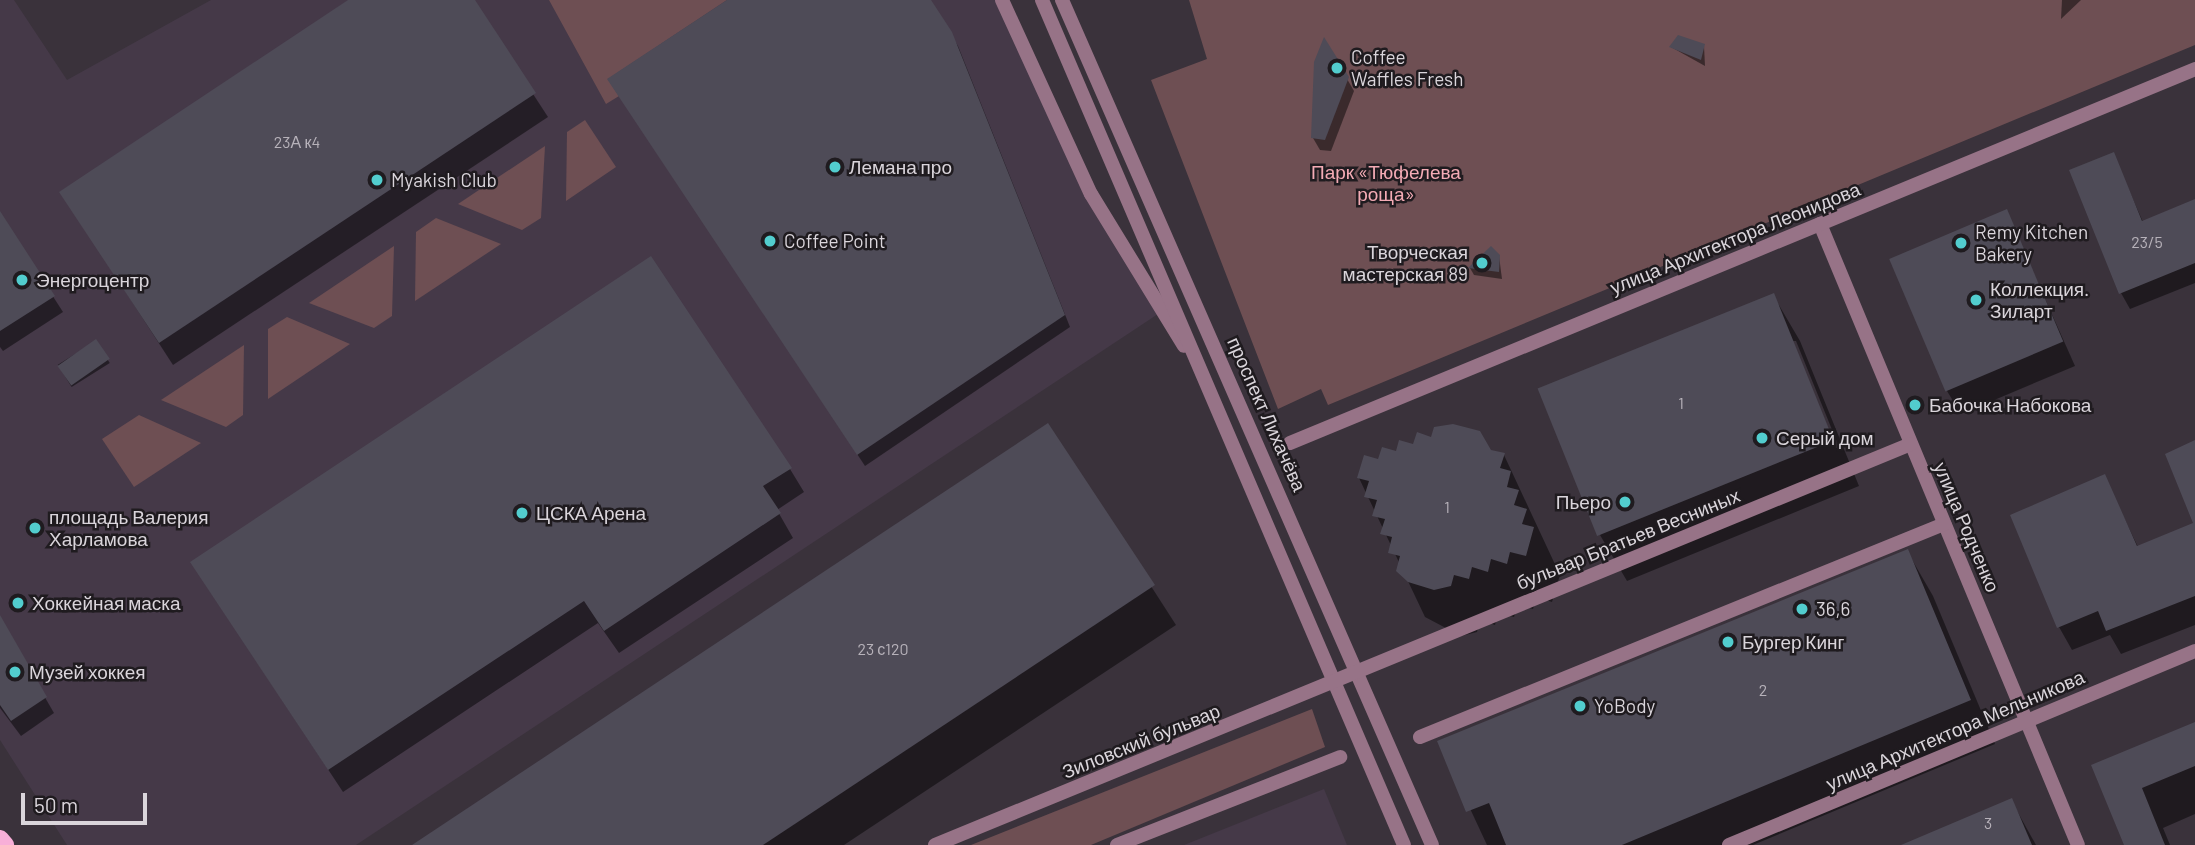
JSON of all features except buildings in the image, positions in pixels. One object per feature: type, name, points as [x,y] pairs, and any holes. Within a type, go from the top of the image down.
[{"type":"main road","points":[[0,839],[5,845]]},
{"type":"street","points":[[1002,0],[1091,194],[1185,347]]},
{"type":"street","points":[[1042,0],[1404,845]]},
{"type":"street","name":"проспект Лихачёва","points":[[1062,0],[1359,670],[1432,845]]},
{"type":"street","name":"улица Архитектора Леонидова","points":[[1290,443],[2195,69]]},
{"type":"street","name":"улица Родченко","points":[[1820,224],[2078,845]]},
{"type":"street","name":"бульвар Братьев Весниных","points":[[1359,670],[1911,444]]},
{"type":"street","points":[[1420,737],[1944,524]]},
{"type":"street","name":"улица Архитектора Мельникова","points":[[1729,845],[1762,839],[2026,721],[2195,651]]},
{"type":"street","name":"Зиловский бульвар","points":[[935,845],[1336,682],[1359,670]]},
{"type":"street","points":[[1117,845],[1340,757]]},
{"type":"shaded area","points":[[0,0],[14,0],[67,80],[211,0],[997,0],[1161,312],[356,845],[67,845],[0,740]]},
{"type":"shaded area","points":[[1324,789],[1347,845],[1184,845]]},
{"type":"green space","points":[[549,0],[727,0],[608,79],[619,96],[606,104]]},
{"type":"green space","name":"Парк «Тюфелева роща»","points":[[1189,0],[2195,0],[2195,45],[1328,405],[1321,389],[1278,409],[1151,80],[1207,59]]},
{"type":"green space","points":[[585,120],[616,167],[566,201],[567,132]]},
{"type":"green space","points":[[545,146],[541,218],[522,230],[458,204]]},
{"type":"green space","points":[[436,218],[501,244],[415,301],[416,232]]},
{"type":"green space","points":[[394,246],[392,316],[374,328],[309,303]]},
{"type":"green space","points":[[287,317],[350,344],[268,399],[268,329]]},
{"type":"green space","points":[[244,345],[243,415],[226,427],[161,400]]},
{"type":"green space","points":[[139,415],[201,443],[134,487],[102,439]]},
{"type":"green space","points":[[1312,709],[1325,747],[1091,845],[971,845]]},
{"type":"place","name":"Coffee Waffles Fresh","points":[[1337,68]]},
{"type":"place","name":"Лемана про","points":[[835,167]]},
{"type":"place","name":"Myakish Club","points":[[377,180]]},
{"type":"place","name":"Coffee Point","points":[[770,241]]},
{"type":"place","name":"Remy Kitchen Bakery","points":[[1961,243]]},
{"type":"place","name":"Творческая мастерская 89","points":[[1482,263]]},
{"type":"place","name":"Энергоцентр","points":[[22,280]]},
{"type":"place","name":"Коллекция. Зиларт","points":[[1976,300]]},
{"type":"place","name":"Бабочка Набокова","points":[[1915,405]]},
{"type":"place","name":"Серый дом","points":[[1762,438]]},
{"type":"place","name":"Пьеро","points":[[1625,502]]},
{"type":"place","name":"ЦСКА Арена","points":[[522,513]]},
{"type":"place","name":"площадь Валерия Харламова","points":[[35,528]]},
{"type":"place","name":"Хоккейная маска","points":[[18,603]]},
{"type":"place","name":"36,6","points":[[1802,609]]},
{"type":"place","name":"Бургер Кинг","points":[[1728,642]]},
{"type":"place","name":"Музей хоккея","points":[[15,672]]},
{"type":"place","name":"YoBody","points":[[1580,706]]}]
